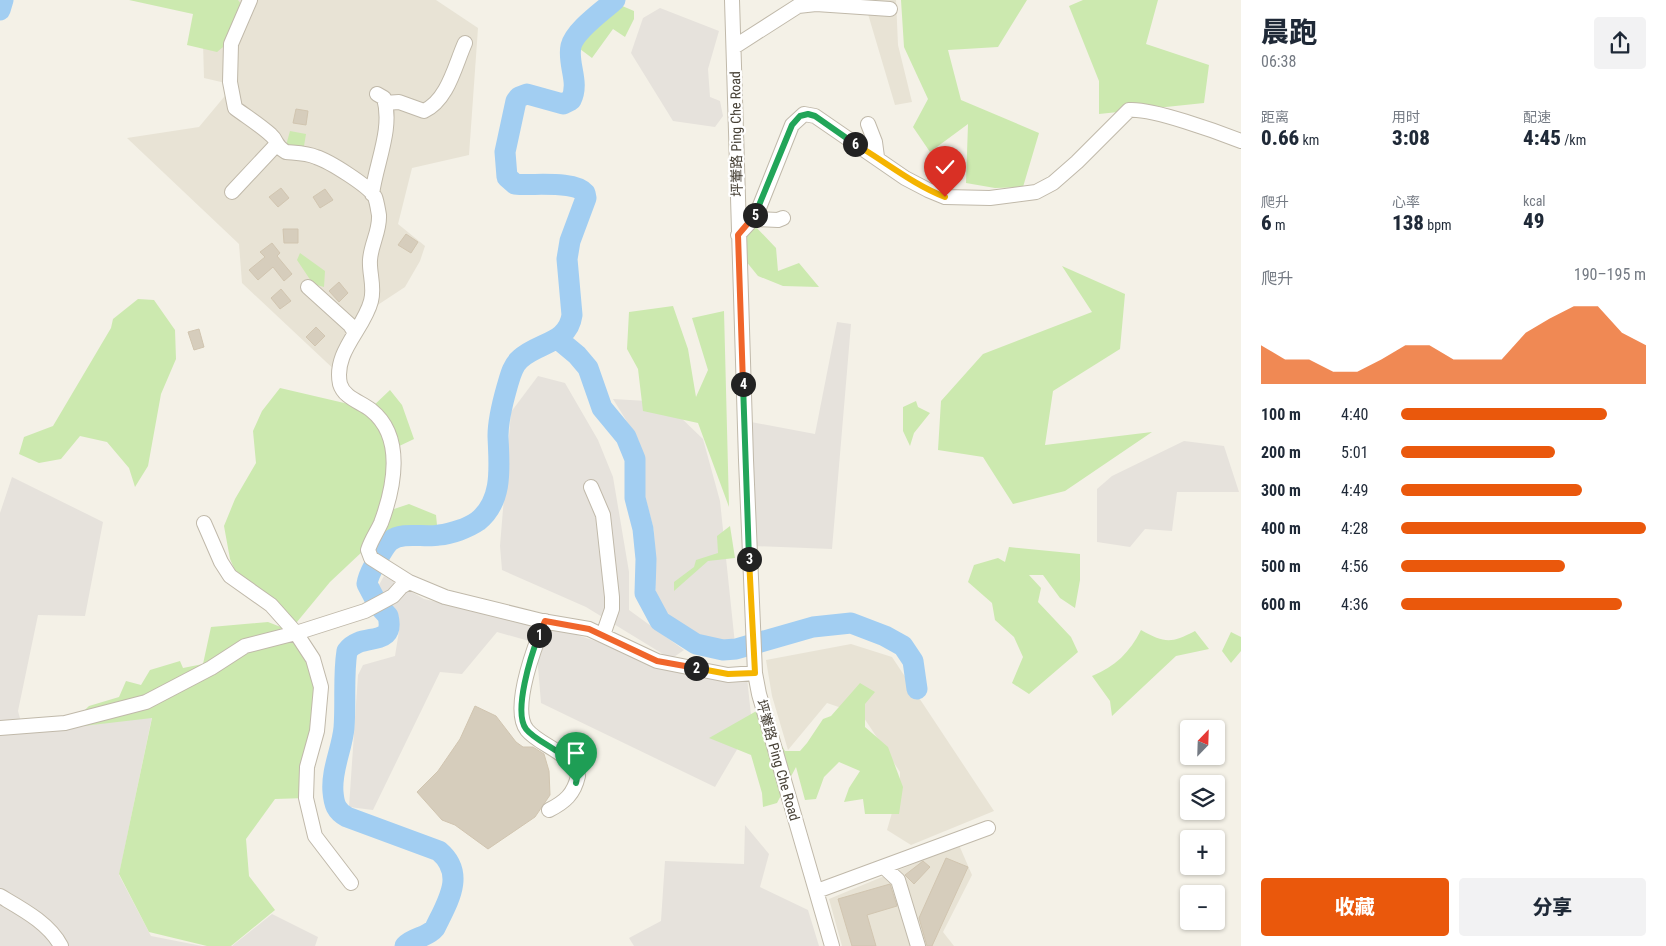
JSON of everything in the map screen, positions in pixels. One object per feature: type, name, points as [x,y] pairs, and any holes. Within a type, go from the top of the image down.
[{"type":"street","points":[[250,0],[231,44],[230,82],[235,108],[274,137],[276,145],[286,152],[317,157],[366,186],[375,197],[379,214],[379,227],[371,254],[372,300],[340,367],[340,386],[348,396],[373,411],[383,424],[393,443],[394,466],[385,512],[368,550],[370,556],[388,570],[409,582],[445,597],[545,621],[589,629],[657,661],[728,674],[755,670]]},
{"type":"street","name":"坪輋路 Ping Che Road","points":[[732,0],[738,235],[755,670],[759,694],[832,946]]},
{"type":"street","points":[[734,47],[798,6],[816,4],[884,6]]},
{"type":"street","points":[[372,194],[384,140],[388,110],[381,99],[399,102],[424,111],[433,107],[442,96],[465,43]]},
{"type":"street","points":[[738,235],[753,219],[792,125],[804,114],[815,116],[905,178],[945,197],[990,198],[1036,192],[1053,183],[1077,162],[1124,113],[1130,110],[1136,109],[1163,115],[1241,141]]},
{"type":"street","points":[[868,124],[875,142],[877,157]]},
{"type":"street","points":[[232,192],[276,145]]},
{"type":"street","points":[[753,219],[778,220],[783,218]]},
{"type":"street","points":[[308,287],[350,324],[355,333]]},
{"type":"street","points":[[591,487],[603,515],[612,597],[612,609],[603,635]]},
{"type":"street","points":[[204,523],[221,562],[230,576],[271,605],[296,633],[313,660],[321,687],[317,731],[307,767],[306,798],[315,836],[351,883]]},
{"type":"street","points":[[0,728],[65,723],[146,702],[211,668],[246,646],[296,633],[355,614],[387,599],[409,582]]},
{"type":"street","points":[[545,621],[536,643],[524,687],[522,717],[526,730],[559,752],[576,769],[578,776],[568,798],[563,803],[549,810]]},
{"type":"street","points":[[817,891],[988,828]]},
{"type":"street","points":[[884,866],[898,880],[918,946]]},
{"type":"street","points":[[0,896],[24,909],[56,937],[61,946]]},
{"type":"shaded area","points":[[229,0],[436,0],[478,28],[469,155],[412,168],[398,224],[425,246],[420,261],[405,287],[367,312],[340,375],[242,283],[239,244],[127,138],[199,127],[234,85],[204,78],[203,43]]},
{"type":"shaded area","points":[[805,0],[896,0],[898,45],[912,102],[895,105],[868,14],[835,10],[825,12],[799,11]]},
{"type":"shaded area","points":[[660,8],[719,31],[708,69],[710,97],[720,101],[723,116],[715,127],[673,121],[631,53],[643,18]]},
{"type":"shaded area","points":[[837,322],[851,324],[832,549],[754,546],[751,422],[815,434]]},
{"type":"shaded area","points":[[538,376],[565,383],[598,440],[613,477],[629,572],[629,610],[684,650],[671,659],[586,607],[502,570],[500,546],[511,412]]},
{"type":"shaded area","points":[[613,399],[647,401],[676,413],[703,439],[720,501],[735,644],[701,639],[664,616],[656,594],[654,530],[642,485],[639,441]]},
{"type":"shaded area","points":[[1184,441],[1224,446],[1239,492],[1177,492],[1172,531],[1145,529],[1130,547],[1097,542],[1097,489],[1112,476]]},
{"type":"shaded area","points":[[12,477],[103,522],[85,616],[38,615],[18,711],[24,733],[152,717],[119,875],[151,936],[202,946],[0,946],[0,513]]},
{"type":"shaded area","points":[[384,576],[424,599],[574,634],[651,659],[747,678],[752,724],[715,787],[541,703],[536,643],[497,632],[462,674],[440,672],[373,810],[349,807],[358,675],[363,665],[395,656],[399,631],[370,601]]},
{"type":"shaded area","points":[[851,644],[892,657],[994,811],[911,845],[887,830],[900,785],[900,772],[862,715],[827,703],[788,750],[772,696],[766,660]]},
{"type":"shaded area","points":[[745,825],[769,854],[760,887],[808,910],[819,946],[634,946],[629,938],[661,921],[665,861],[744,864]]},
{"type":"shaded area","points":[[959,845],[972,875],[943,932],[954,946],[842,946],[829,899]]},
{"type":"shaded area","points":[[272,914],[318,937],[315,946],[232,946]]},
{"type":"green space","points":[[129,0],[238,0],[245,9],[245,29],[217,52],[187,45],[193,14]]},
{"type":"green space","points":[[901,0],[1027,0],[998,47],[948,50],[961,100],[1039,133],[1023,187],[995,188],[966,183],[968,124],[930,152],[913,127],[928,99],[904,47]]},
{"type":"green space","points":[[1083,0],[1158,0],[1146,44],[1209,65],[1204,103],[1099,114],[1099,81],[1069,6]]},
{"type":"green space","points":[[613,2],[634,11],[634,19],[625,37],[613,29],[592,58],[572,43],[592,18]]},
{"type":"green space","points":[[290,131],[306,134],[303,152],[285,149]]},
{"type":"green space","points":[[754,225],[776,248],[778,271],[799,263],[819,287],[783,286],[758,276],[745,260],[744,236]]},
{"type":"green space","points":[[300,253],[325,271],[324,287],[313,284],[297,260]]},
{"type":"green space","points":[[1062,266],[1125,294],[1120,349],[1053,391],[1045,445],[1152,432],[1065,491],[1013,504],[983,457],[938,450],[941,401],[983,354],[1092,312]]},
{"type":"green space","points":[[138,299],[154,300],[175,330],[176,359],[161,394],[148,466],[135,487],[129,468],[107,442],[80,436],[61,459],[39,463],[19,454],[24,437],[53,426],[111,328],[113,319]]},
{"type":"green space","points":[[673,306],[688,349],[696,397],[708,370],[692,318],[724,311],[729,507],[698,423],[643,411],[638,369],[627,349],[629,312]]},
{"type":"green space","points":[[280,388],[370,409],[390,390],[402,405],[414,439],[393,449],[385,512],[409,504],[436,515],[438,535],[397,537],[390,541],[380,555],[364,550],[330,582],[292,628],[241,584],[230,559],[224,526],[235,499],[256,463],[253,431],[262,411]]},
{"type":"green space","points":[[916,401],[918,407],[930,413],[914,433],[910,446],[903,431],[903,407]]},
{"type":"green space","points":[[730,526],[735,558],[708,561],[674,591],[674,582],[694,567],[696,560],[718,553],[717,536]]},
{"type":"green space","points":[[1009,547],[1080,554],[1080,580],[1075,608],[1060,598],[1043,575],[1029,575],[1041,588],[1038,602],[1071,637],[1078,652],[1029,694],[1012,683],[1023,657],[1014,637],[995,620],[992,603],[968,582],[974,565],[998,558],[1005,562]]},
{"type":"green space","points":[[268,622],[296,633],[320,693],[306,798],[275,799],[246,839],[249,876],[275,910],[231,946],[207,946],[149,932],[119,874],[152,718],[66,728],[89,706],[119,697],[126,681],[141,685],[150,670],[180,661],[183,668],[203,664],[211,627]]},
{"type":"green space","points":[[1141,630],[1168,640],[1179,638],[1195,631],[1209,649],[1176,656],[1112,716],[1110,701],[1092,676],[1108,668],[1121,658]]},
{"type":"green space","points":[[1231,632],[1241,637],[1241,651],[1231,663],[1222,651]]},
{"type":"green space","points":[[860,683],[875,692],[865,704],[865,727],[888,747],[903,787],[899,814],[865,814],[863,799],[844,802],[849,788],[860,771],[839,762],[824,777],[816,799],[805,800],[796,767],[777,803],[763,807],[762,793],[751,755],[709,738],[760,709],[785,751],[800,751],[823,719],[831,716]]},
{"type":"building","points":[[296,109],[308,111],[306,125],[293,123]]},
{"type":"building","points":[[281,188],[289,198],[278,207],[269,197]]},
{"type":"building","points":[[325,189],[333,200],[320,208],[313,197]]},
{"type":"building","points":[[283,229],[298,229],[298,243],[284,243]]},
{"type":"building","points":[[406,234],[418,242],[411,253],[398,245]]},
{"type":"building","points":[[272,243],[280,253],[277,256],[292,274],[284,281],[273,267],[258,280],[249,270],[265,257],[260,252]]},
{"type":"building","points":[[339,282],[348,293],[339,302],[329,291]]},
{"type":"building","points":[[281,289],[291,301],[280,309],[271,298]]},
{"type":"building","points":[[316,327],[325,336],[315,346],[306,337]]},
{"type":"building","points":[[199,329],[204,347],[194,350],[188,332]]},
{"type":"building","points":[[475,706],[496,716],[516,742],[523,747],[533,747],[544,754],[549,771],[550,795],[535,817],[488,849],[455,825],[442,820],[417,792],[438,771],[460,739]]},
{"type":"building","points":[[946,858],[968,867],[932,946],[927,946],[919,918]]},
{"type":"building","points":[[923,861],[930,867],[914,884],[905,875]]},
{"type":"building","points":[[890,884],[897,906],[867,915],[876,946],[852,946],[838,899]]},
{"type":"waterway","points":[[0,10],[3,0]]},
{"type":"waterway","points":[[405,946],[428,934],[435,928],[452,888],[452,869],[439,851],[347,817],[336,807],[333,796],[333,784],[344,728],[347,651],[353,645],[387,633],[389,626],[388,616],[378,605],[367,584],[372,569],[390,541],[401,536],[433,536],[454,532],[474,524],[486,513],[496,493],[499,470],[499,424],[513,368],[527,353],[559,337],[569,325],[572,315],[567,259],[570,241],[586,198],[585,193],[572,186],[515,184],[507,177],[505,152],[516,101],[519,97],[527,94],[563,104],[571,100],[574,86],[570,53],[571,46],[584,27],[615,0]]},
{"type":"waterway","points":[[559,340],[577,355],[588,368],[602,408],[626,437],[635,459],[635,498],[643,529],[646,559],[645,593],[660,621],[696,644],[723,650],[736,649],[813,627],[851,623],[885,636],[903,646],[913,661],[917,689]]},
{"type":"route","points":[[576,783],[578,776],[576,769],[559,752],[526,730],[522,717],[524,687],[536,643],[545,621],[589,629],[657,661],[728,674],[755,673],[738,235],[753,219],[759,208],[792,125],[804,114],[815,116],[905,178],[945,197]]}]
